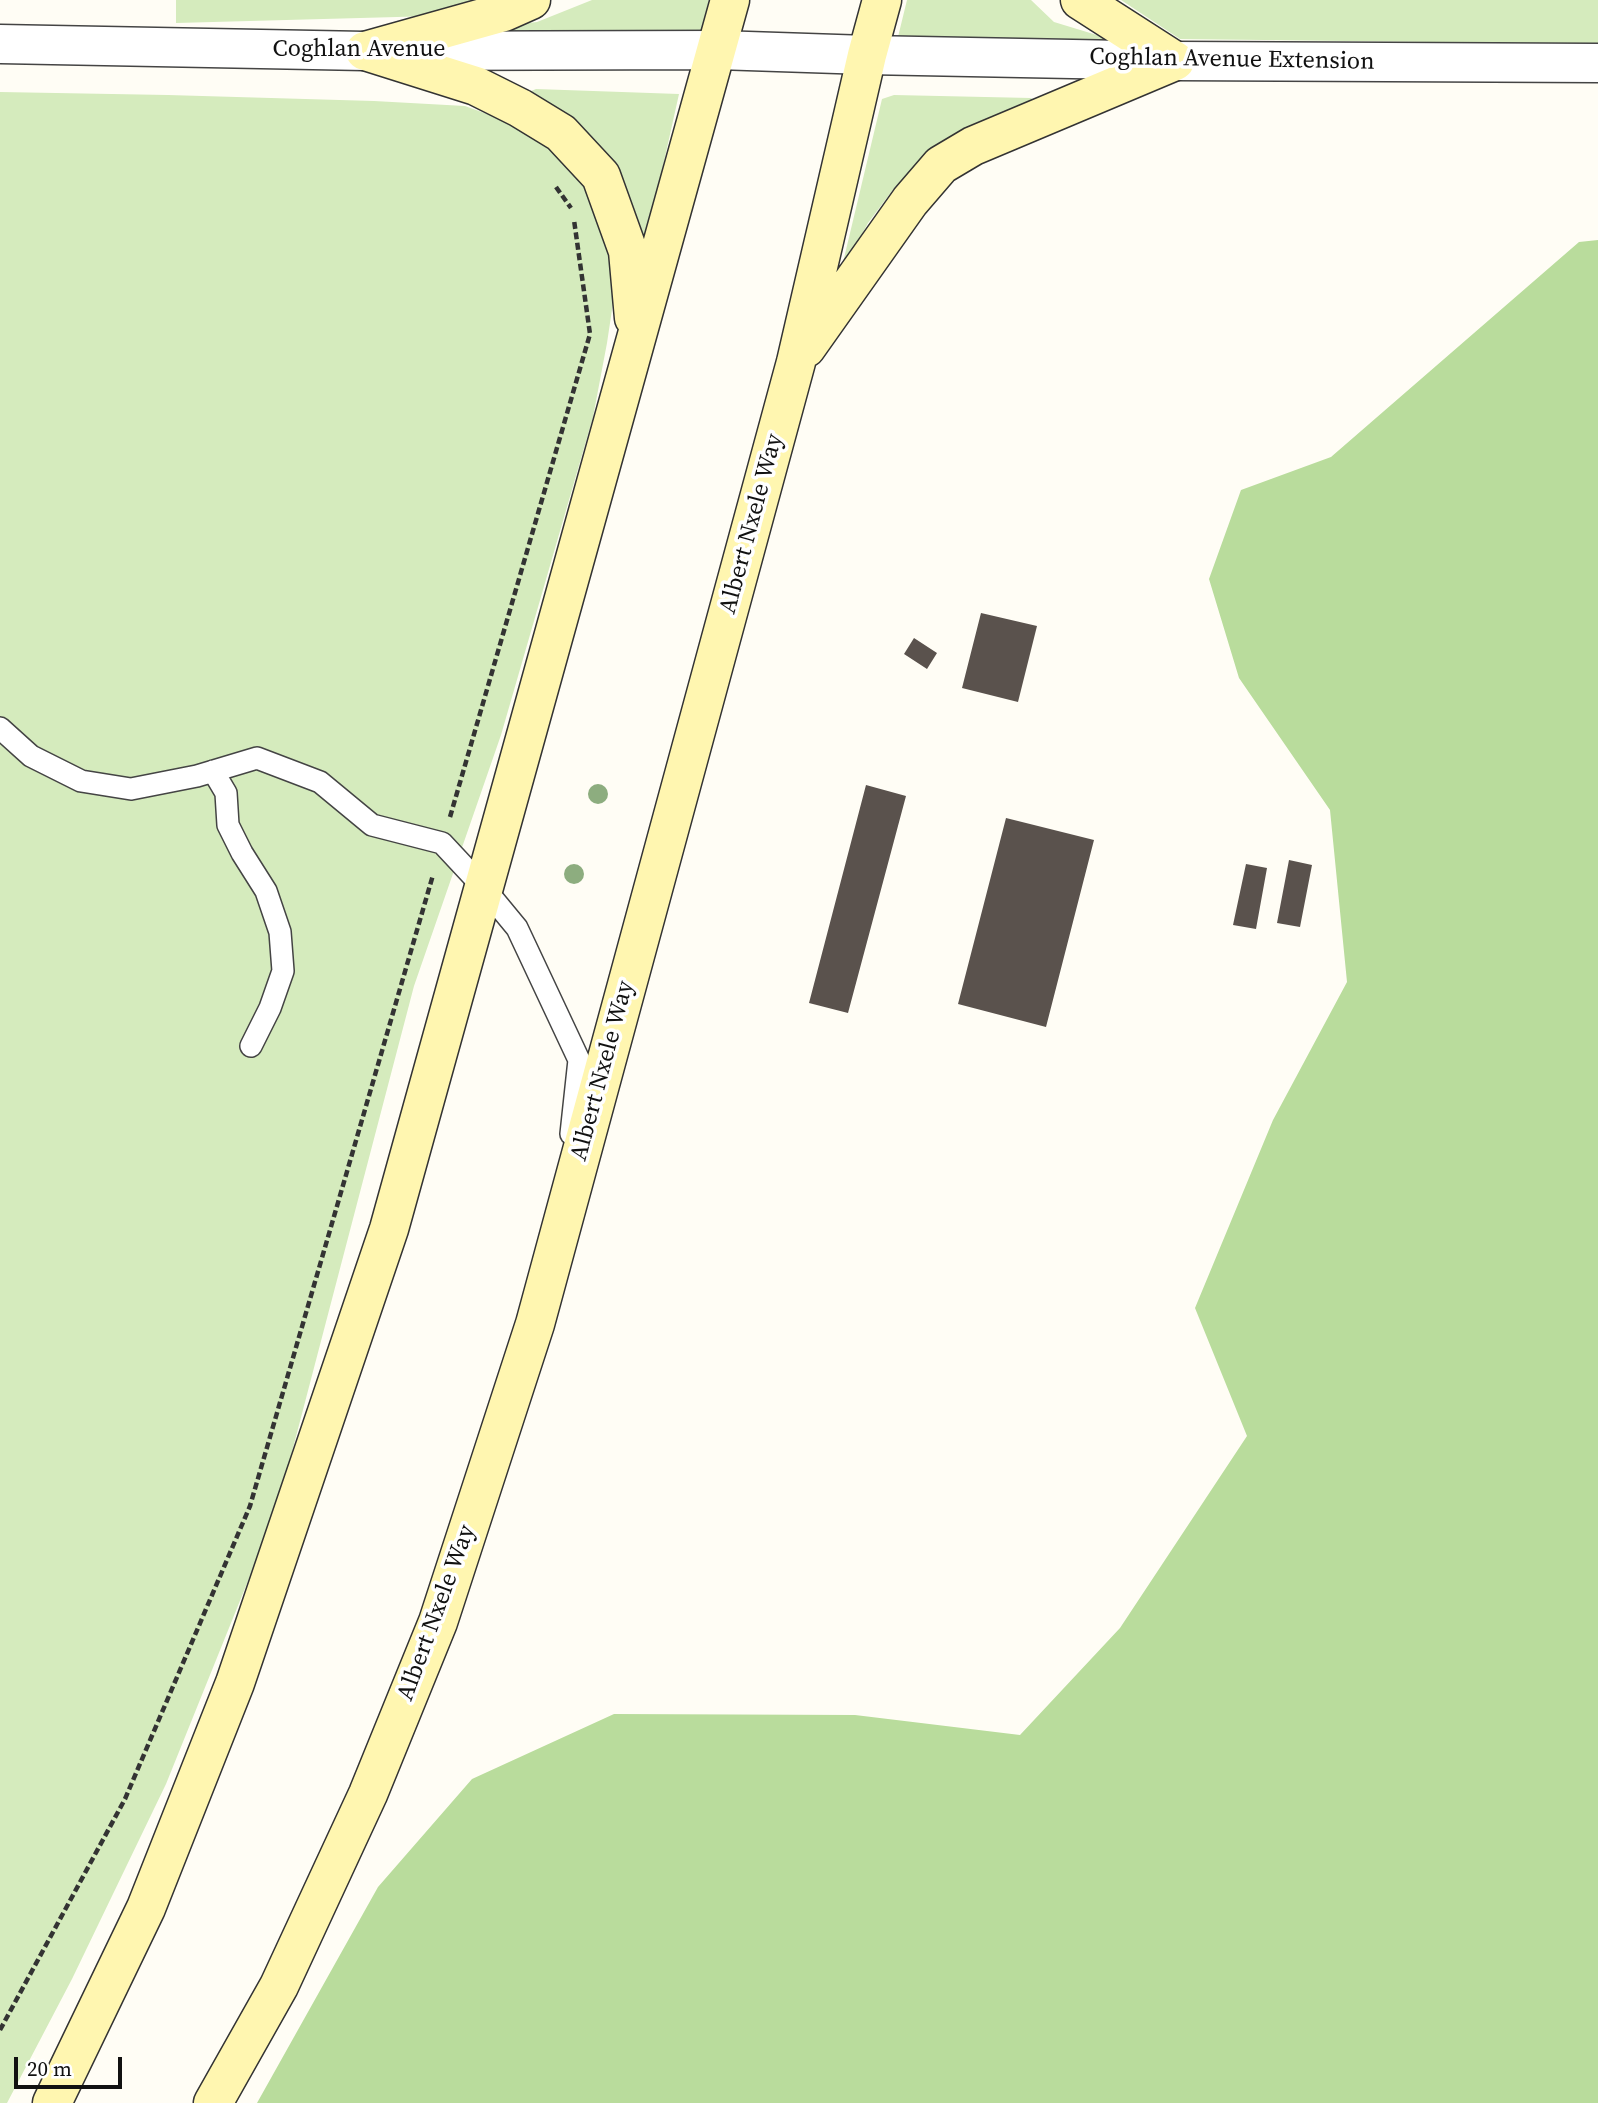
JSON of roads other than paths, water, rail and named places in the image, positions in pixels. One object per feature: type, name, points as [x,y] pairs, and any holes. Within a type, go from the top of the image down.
[{"type":"main road","points":[[365,51],[504,12],[531,0]]},
{"type":"main road","points":[[52,2103],[146,1908],[235,1683],[389,1229],[730,0]]},
{"type":"main road","name":"Albert Nxele Way","points":[[213,2103],[279,1986],[368,1794],[438,1622],[535,1324],[796,362],[881,0]]},
{"type":"main road","points":[[1080,0],[1175,61]]},
{"type":"main road","points":[[365,51],[476,86],[520,108],[561,133],[601,176],[628,251],[636,345]]},
{"type":"main road","points":[[796,362],[910,201],[941,165],[973,146],[1175,61]]},
{"type":"street","name":"Coghlan Avenue","points":[[0,44],[365,51],[718,50],[867,55]]},
{"type":"street","name":"Coghlan Avenue Extension","points":[[867,55],[1175,61],[1598,63]]},
{"type":"lane","points":[[0,728],[31,756],[81,781],[131,789],[213,771],[257,758],[320,782],[372,825],[442,843],[517,928],[579,1060],[561,1227]]},
{"type":"lane","points":[[213,771],[226,793],[228,825],[266,891],[280,932],[283,971],[270,1009],[251,1046]]}]
